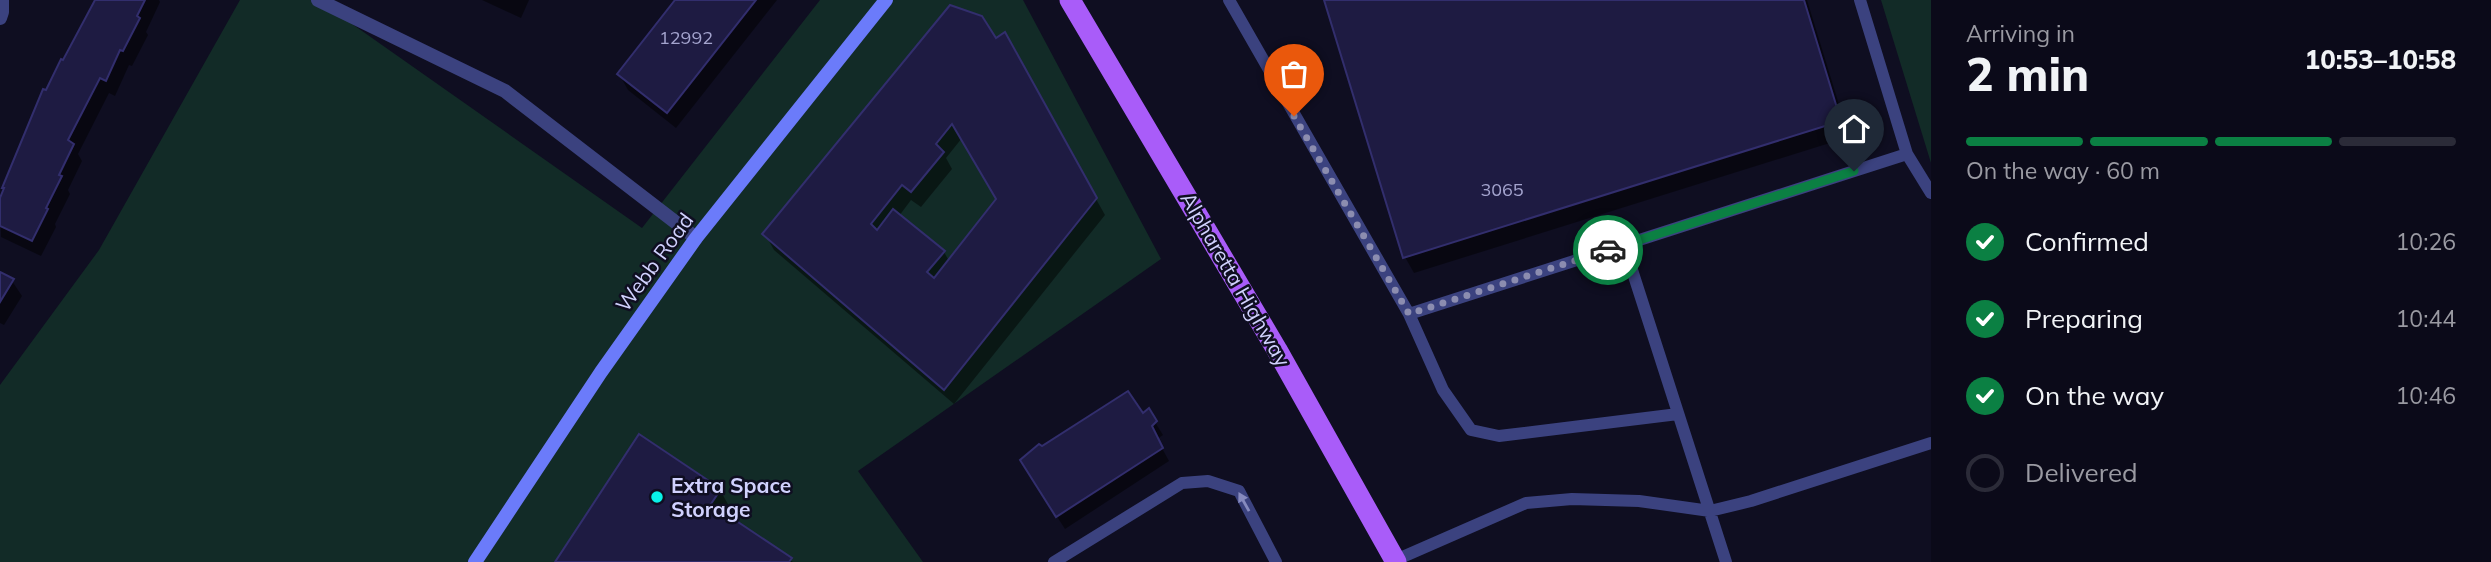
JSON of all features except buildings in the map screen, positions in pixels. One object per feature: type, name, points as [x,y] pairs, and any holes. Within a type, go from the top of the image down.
[{"type":"main road","name":"Alpharetta Highway","points":[[1070,0],[1277,350],[1394,561]]},
{"type":"street","points":[[0,18],[2,0]]},
{"type":"street","points":[[318,0],[505,91],[696,238]]},
{"type":"street","name":"Webb Road","points":[[475,562],[601,372],[696,238],[886,0]]},
{"type":"lane","points":[[1229,0],[1409,314],[1443,390],[1471,430],[1499,436],[1678,414]]},
{"type":"lane","points":[[1860,0],[1907,154],[1931,193]]},
{"type":"lane","points":[[1409,314],[1907,154]]},
{"type":"lane","points":[[1623,245],[1726,562]]},
{"type":"lane","points":[[1394,561],[1526,503],[1572,499],[1639,501],[1710,511],[1751,501],[1931,443]]},
{"type":"lane","points":[[1054,562],[1182,483],[1208,481],[1239,491],[1276,562]]},
{"type":"green space","points":[[240,0],[318,0],[642,228],[820,0],[1023,0],[1161,259],[858,471],[923,562],[0,562],[0,385],[99,250]]},
{"type":"green space","points":[[1881,0],[1931,0],[1931,163]]},
{"type":"way so far","points":[[1294,116],[1409,314],[1608,250]]},
{"type":"place","name":"Extra Space Storage","points":[[657,497]]},
{"type":"route","points":[[1608,250],[1854,171]]}]
